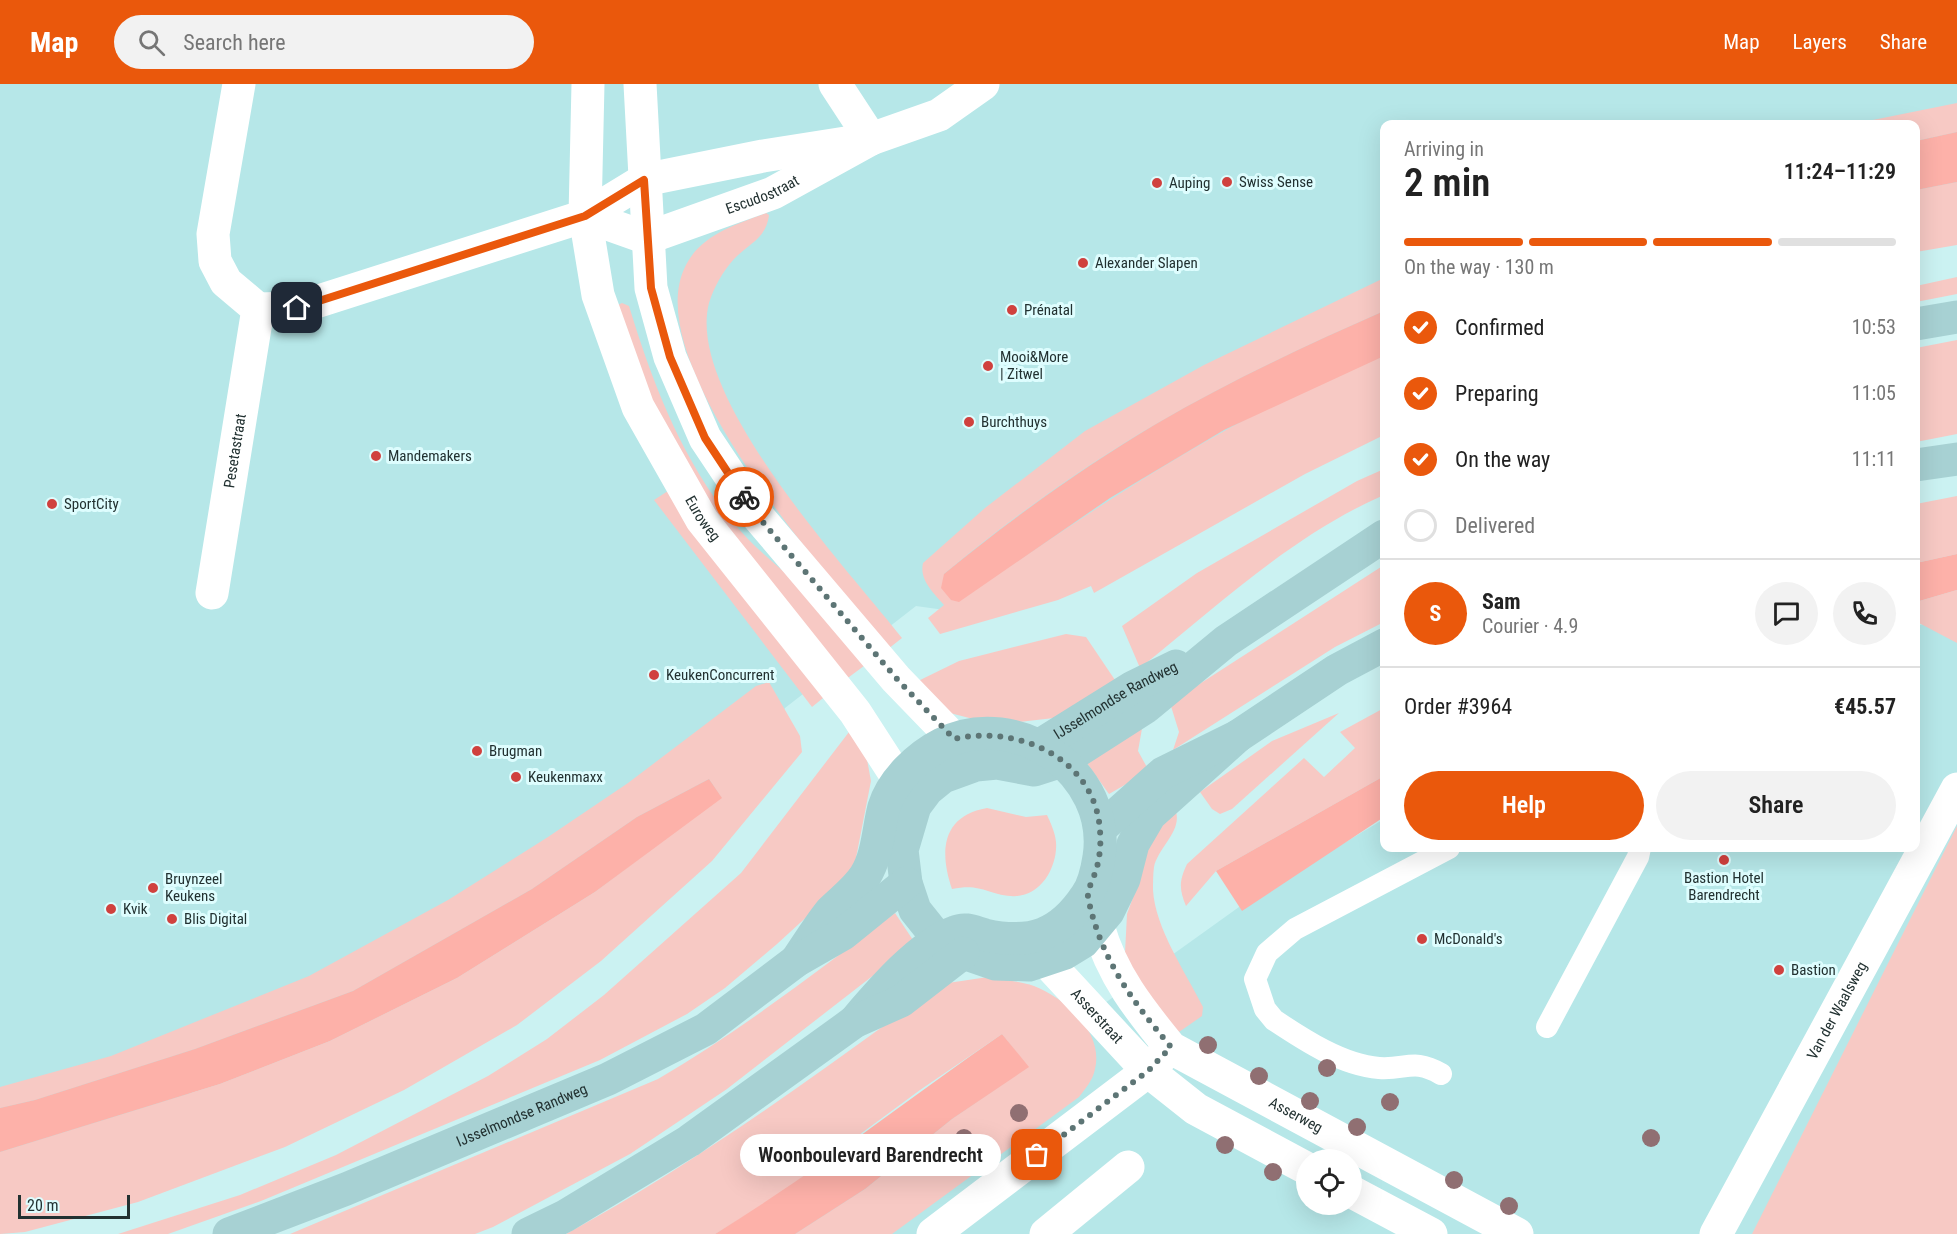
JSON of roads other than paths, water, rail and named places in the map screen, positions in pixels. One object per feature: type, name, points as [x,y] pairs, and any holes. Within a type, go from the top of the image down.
[{"type":"main road","points":[[1920,323],[1957,316]]},
{"type":"main road","points":[[1920,464],[1957,459]]},
{"type":"main road","name":"IJsselmondse Randweg","points":[[1051,753],[1146,707],[1226,641],[1380,539]]},
{"type":"main road","points":[[1100,829],[1163,773],[1238,736],[1336,670],[1380,647]]},
{"type":"main road","points":[[528,1234],[565,1216],[689,1141],[854,1022],[901,1001],[951,946],[956,931],[968,929],[1018,940],[1045,935],[1071,915],[1088,894],[1097,868],[1100,829],[1084,785],[1051,753],[1001,735],[970,735],[954,739],[930,752],[907,793],[902,850],[906,884],[915,910],[951,946],[995,964],[1029,965],[1065,953],[1083,942],[1098,926],[1108,912],[1124,879],[1133,843],[1150,815],[1238,736]]},
{"type":"main road","points":[[907,793],[959,769],[997,764],[1034,770],[1051,753]]},
{"type":"main road","name":"IJsselmondse Randweg","points":[[796,960],[830,913],[864,877],[871,864],[885,805],[907,793]]},
{"type":"main road","name":"IJsselmondse Randweg","points":[[229,1234],[346,1189],[608,1079],[706,1029],[796,960],[843,934],[906,884]]},
{"type":"main road","points":[[1088,894],[1098,926]]},
{"type":"street","points":[[239,84],[213,234],[215,261],[226,282],[258,309],[297,308],[585,216],[644,180]]},
{"type":"street","name":"Euroweg","points":[[588,84],[585,216],[598,295],[638,407],[702,520],[855,712],[907,793]]},
{"type":"street","points":[[640,84],[646,237],[651,288],[670,357],[705,438],[755,513],[897,679],[954,739]]},
{"type":"street","points":[[836,84],[871,140]]},
{"type":"street","name":"Escudostraat","points":[[646,237],[773,193],[871,140],[939,115],[982,84]]},
{"type":"street","name":"Escudostraat","points":[[644,180],[763,156],[871,140]]},
{"type":"street","points":[[585,216],[646,237]]},
{"type":"street","name":"Pesetastraat","points":[[212,593],[258,309]]},
{"type":"street","name":"Van der Waalsweg","points":[[1716,1234],[1957,789]]},
{"type":"street","points":[[933,1234],[1148,1071],[1171,1047],[1130,998],[1106,955],[1098,926]]},
{"type":"street","name":"Asserstraat","points":[[1046,961],[1148,1071]]},
{"type":"street","name":"Asserweg","points":[[1171,1047],[1517,1234]]},
{"type":"street","points":[[1148,1071],[1196,1108],[1296,1163]]},
{"type":"street","points":[[1046,1234],[1128,1167]]},
{"type":"street","points":[[1362,1197],[1431,1234]]},
{"type":"lane","points":[[1441,852],[1295,929],[1267,953],[1255,979],[1265,1009],[1274,1020],[1351,1063],[1379,1068],[1426,1065],[1441,1074]]},
{"type":"lane","points":[[1547,1027],[1639,852]]},
{"type":"place","name":"Swiss Sense","points":[[1227,182]]},
{"type":"place","name":"Auping","points":[[1157,183]]},
{"type":"place","name":"Alexander Slapen","points":[[1083,263]]},
{"type":"place","name":"Prénatal","points":[[1012,310]]},
{"type":"place","name":"Mooi&More | Zitwel","points":[[988,366]]},
{"type":"place","name":"Burchthuys","points":[[969,422]]},
{"type":"place","name":"Mandemakers","points":[[376,456]]},
{"type":"place","name":"SportCity","points":[[52,504]]},
{"type":"place","name":"KeukenConcurrent","points":[[654,675]]},
{"type":"place","name":"Brugman","points":[[477,751]]},
{"type":"place","name":"Keukenmaxx","points":[[516,777]]},
{"type":"place","name":"Bastion Hotel Barendrecht","points":[[1724,860]]},
{"type":"place","name":"Bruynzeel Keukens","points":[[153,888]]},
{"type":"place","name":"Kvik","points":[[111,909]]},
{"type":"place","name":"Blis Digital","points":[[172,919]]},
{"type":"place","name":"McDonald's","points":[[1422,939]]},
{"type":"place","name":"Bastion","points":[[1779,970]]},
{"type":"place","name":"Woonboulevard Barendrecht","points":[[1037,1155]]}]
